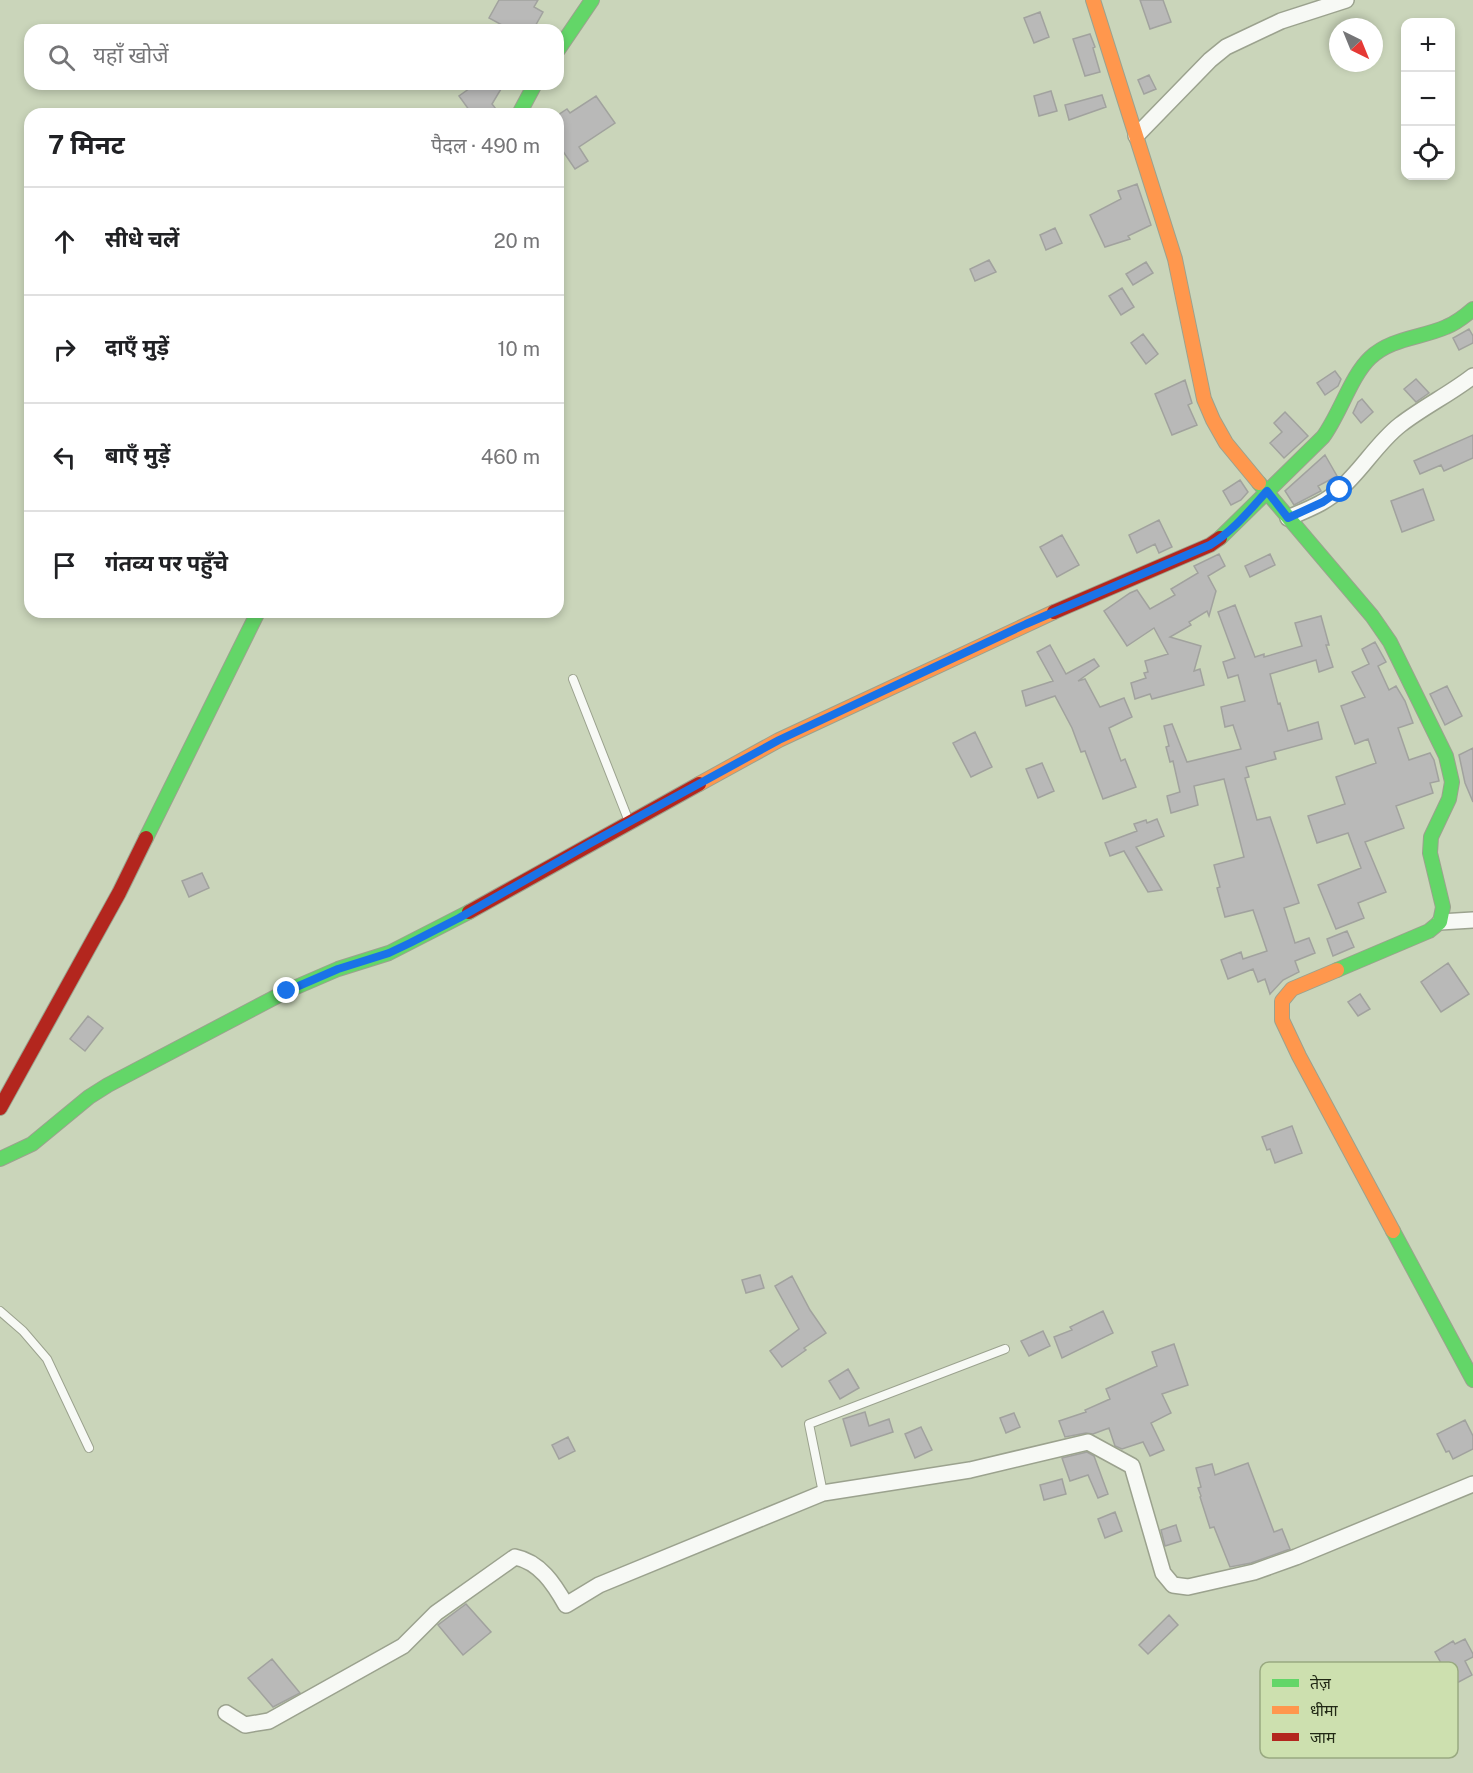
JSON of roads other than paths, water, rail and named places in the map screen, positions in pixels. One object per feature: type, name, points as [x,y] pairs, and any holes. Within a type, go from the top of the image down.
[{"type":"street","points":[[564,41],[592,0]]},
{"type":"street","points":[[1093,0],[1175,259],[1204,399],[1212,420],[1226,443],[1372,616],[1390,642],[1446,756],[1452,782],[1449,799],[1431,837],[1430,853],[1443,908],[1440,922]]},
{"type":"street","points":[[1136,136],[1210,60],[1226,47],[1281,21],[1346,0]]},
{"type":"street","points":[[522,108],[532,90]]},
{"type":"street","points":[[0,1159],[32,1144],[89,1097],[108,1085],[287,991],[338,969],[389,953],[459,918],[779,740],[1026,624],[1210,545],[1236,526],[1267,491],[1319,443],[1341,411],[1363,366],[1370,357],[1400,341],[1457,322],[1473,309]]},
{"type":"street","points":[[1288,518],[1323,502],[1340,490],[1401,424],[1473,376]]},
{"type":"street","points":[[0,1108],[119,893],[255,618]]},
{"type":"street","points":[[1473,920],[1440,922],[1429,931],[1292,989],[1282,1001],[1282,1020],[1304,1066],[1473,1380]]},
{"type":"street","points":[[226,1713],[245,1725],[269,1721],[403,1646],[436,1613],[515,1557],[528,1559],[553,1583],[566,1605],[599,1585],[823,1493],[970,1470],[1088,1442],[1132,1466],[1163,1574],[1173,1585],[1188,1587],[1275,1565],[1473,1484]]},
{"type":"lane","points":[[573,678],[629,822]]},
{"type":"lane","points":[[0,1311],[23,1331],[47,1359],[89,1448]]},
{"type":"lane","points":[[823,1493],[809,1424],[1005,1349]]}]
